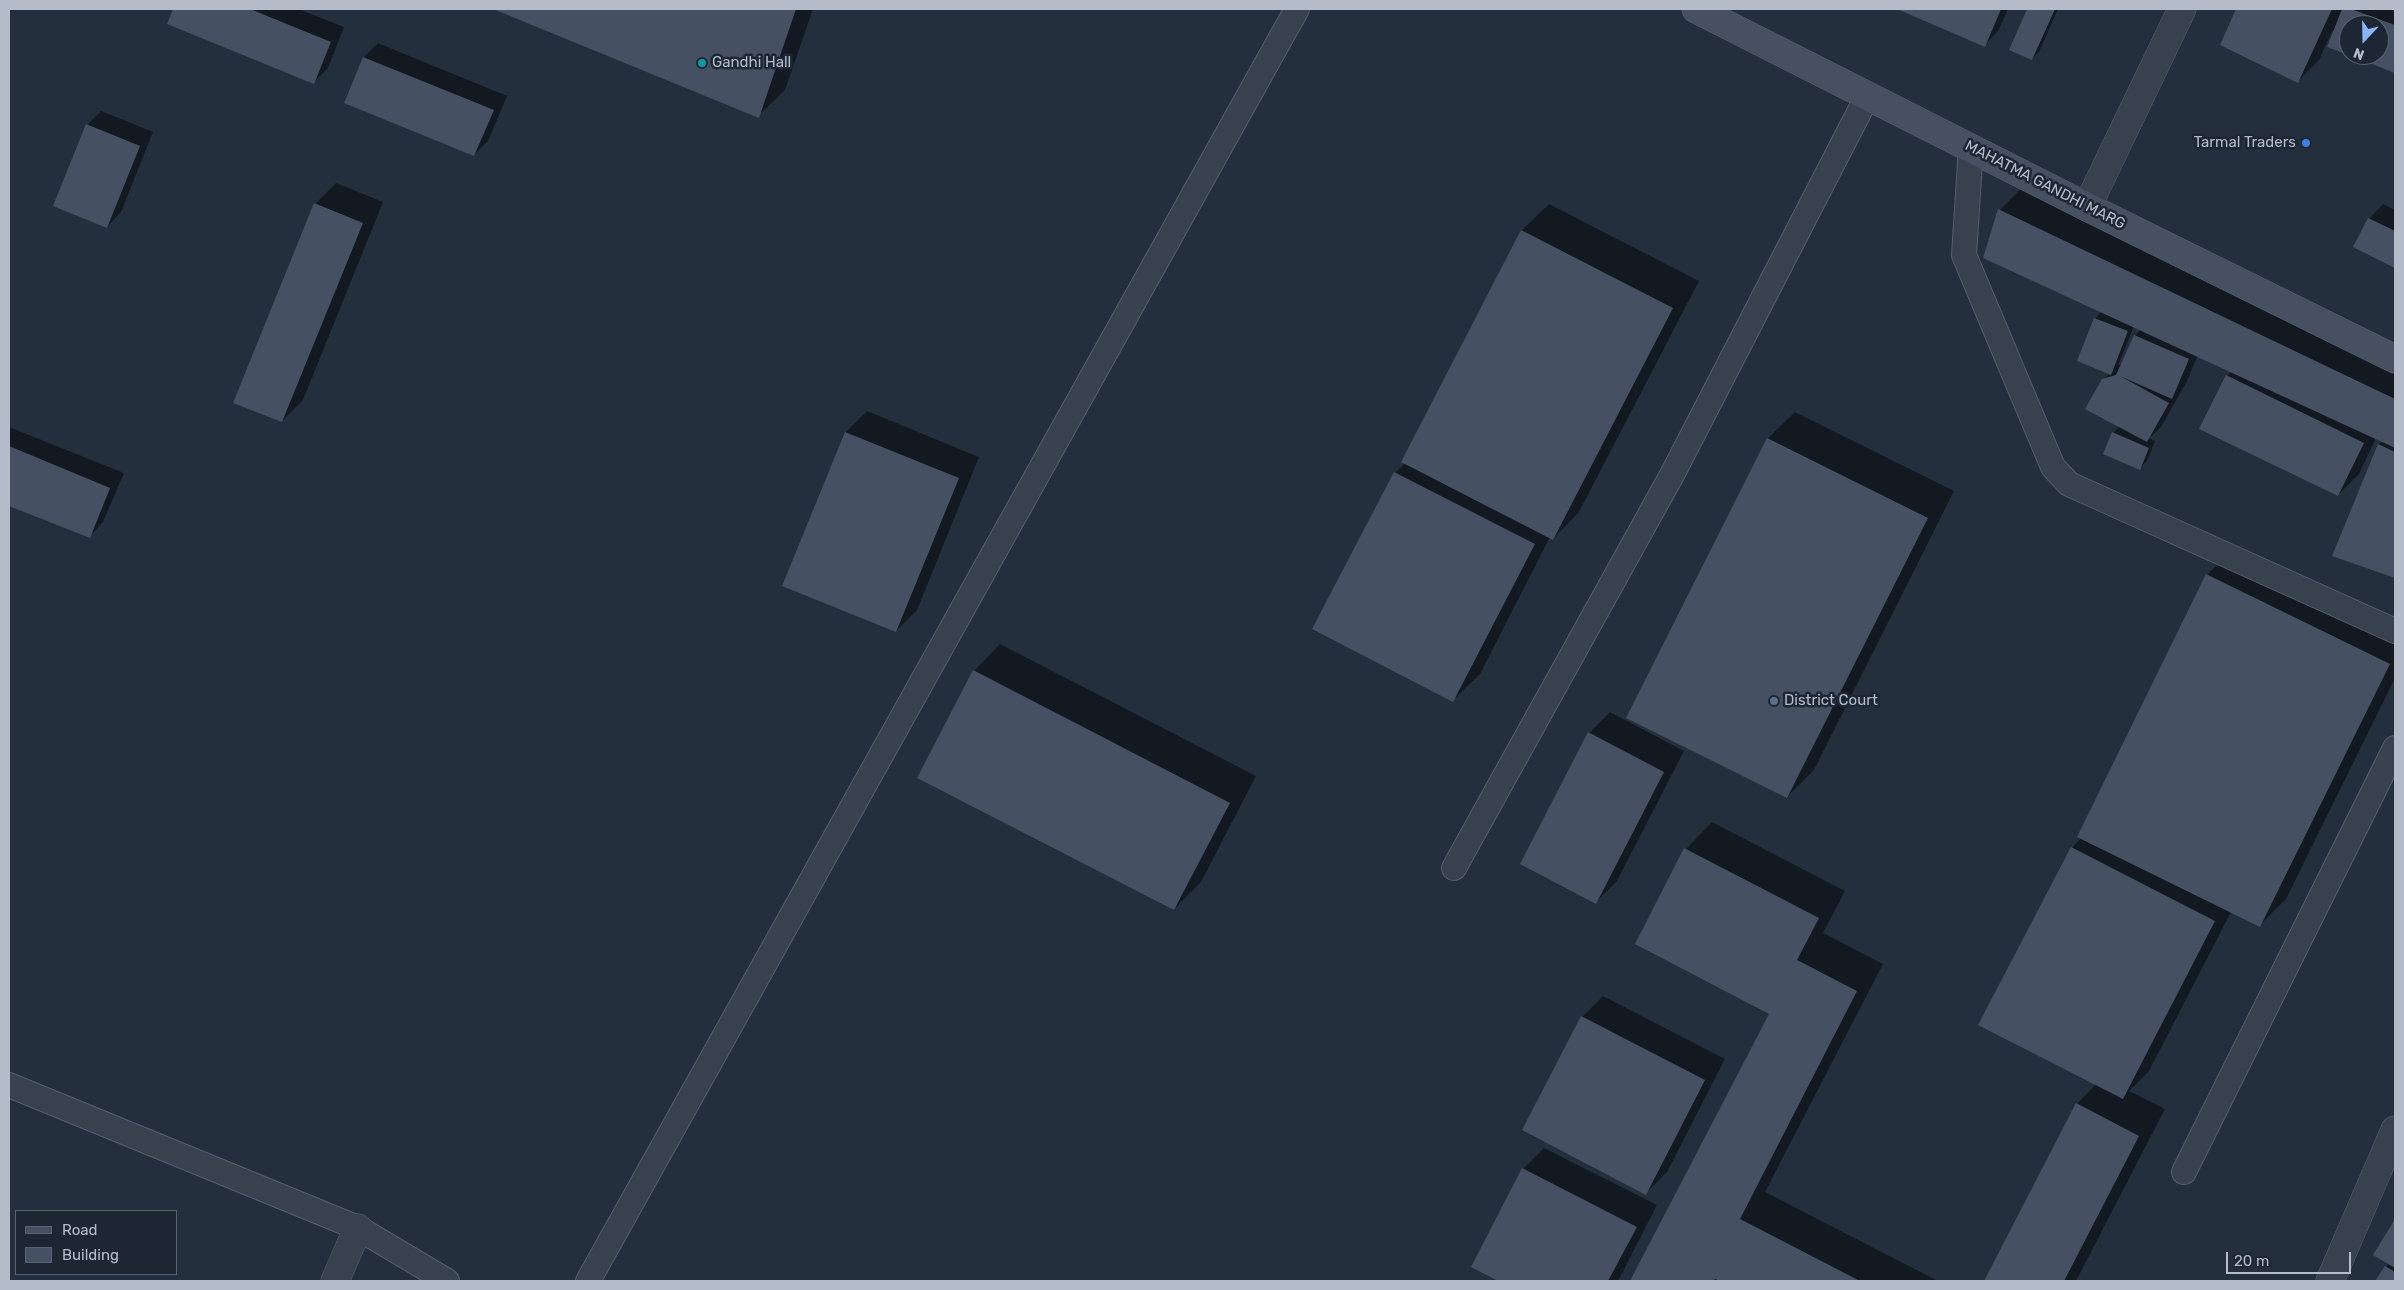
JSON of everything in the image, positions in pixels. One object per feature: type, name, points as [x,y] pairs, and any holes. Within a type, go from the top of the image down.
[{"type":"main road","name":"MAHATMA GANDHI MARG","points":[[1696,9],[2087,207],[2395,359]]},
{"type":"street","points":[[2087,207],[2182,9]]},
{"type":"street","points":[[2330,1281],[2395,1130]]},
{"type":"street","points":[[335,1281],[358,1228]]},
{"type":"lane","points":[[588,1281],[1297,9]]},
{"type":"lane","points":[[1454,868],[1673,473],[1868,95]]},
{"type":"lane","points":[[1971,148],[1964,255],[2053,467],[2069,484],[2395,631]]},
{"type":"lane","points":[[2184,1172],[2395,748]]},
{"type":"lane","points":[[9,1084],[358,1228],[447,1281]]},
{"type":"building","points":[[173,9],[250,9],[331,42],[314,84],[167,24]]},
{"type":"building","name":"Gandhi Hall","points":[[493,9],[796,9],[759,118]]},
{"type":"building","points":[[1897,9],[2001,9],[1985,47]]},
{"type":"building","points":[[2027,9],[2055,9],[2032,60],[2009,50]]},
{"type":"building","points":[[2236,9],[2332,9],[2298,83],[2220,45]]},
{"type":"building","points":[[2342,9],[2351,9],[2368,15],[2340,15]]},
{"type":"building","points":[[2339,17],[2339,51],[2327,47]]},
{"type":"building","points":[[2389,23],[2395,25],[2395,73],[2375,65],[2389,65]]},
{"type":"building","points":[[363,57],[494,110],[474,156],[344,103]]},
{"type":"building","points":[[86,124],[140,146],[107,228],[53,206]]},
{"type":"building","points":[[314,203],[363,223],[282,422],[233,403]]},
{"type":"building","points":[[1998,209],[2395,399],[2395,448],[1983,258]]},
{"type":"building","points":[[2368,218],[2395,231],[2395,268],[2353,247]]},
{"type":"building","points":[[1521,230],[1673,308],[1553,540],[1401,462]]},
{"type":"building","points":[[2094,318],[2128,331],[2111,375],[2077,361]]},
{"type":"building","points":[[2134,335],[2189,359],[2172,399],[2120,376],[2169,403],[2147,442],[2085,409],[2102,379],[2116,375]]},
{"type":"building","points":[[2226,375],[2364,443],[2338,496],[2199,429]]},
{"type":"building","points":[[845,432],[959,478],[896,632],[782,586]]},
{"type":"building","points":[[2112,432],[2149,448],[2140,470],[2103,454]]},
{"type":"building","points":[[1767,438],[1928,518],[1787,798],[1626,718]]},
{"type":"building","points":[[2378,444],[2395,452],[2395,578],[2332,556]]},
{"type":"building","points":[[9,446],[110,488],[90,538],[9,506]]},
{"type":"building","points":[[1394,472],[1535,544],[1453,702],[1312,629]]},
{"type":"building","points":[[2206,574],[2390,664],[2260,927],[2077,837]]},
{"type":"building","points":[[973,670],[1230,803],[1174,910],[917,778]]},
{"type":"building","points":[[1588,732],[1664,772],[1596,904],[1520,864]]},
{"type":"building","points":[[2071,847],[2215,921],[2123,1099],[1978,1025]]},
{"type":"building","points":[[1684,848],[1819,918],[1797,960],[1857,991],[1740,1219],[1860,1281],[1720,1281],[1715,1279],[1714,1281],[1630,1281],[1769,1014],[1635,944]]},
{"type":"building","points":[[1581,1016],[1705,1080],[1646,1195],[1522,1130]]},
{"type":"building","points":[[2076,1103],[2139,1136],[2064,1281],[1984,1281]]},
{"type":"building","points":[[1522,1168],[1637,1227],[1608,1281],[1498,1281],[1471,1267]]},
{"type":"building","points":[[2395,1219],[2395,1268],[2373,1255]]},
{"type":"building","points":[[2385,1266],[2395,1272],[2395,1281],[2375,1281]]},
{"type":"place","name":"Gandhi Hall","points":[[702,63]]},
{"type":"place","name":"Tarmal Traders","points":[[2306,143]]},
{"type":"place","name":"District Court","points":[[1774,701]]}]
